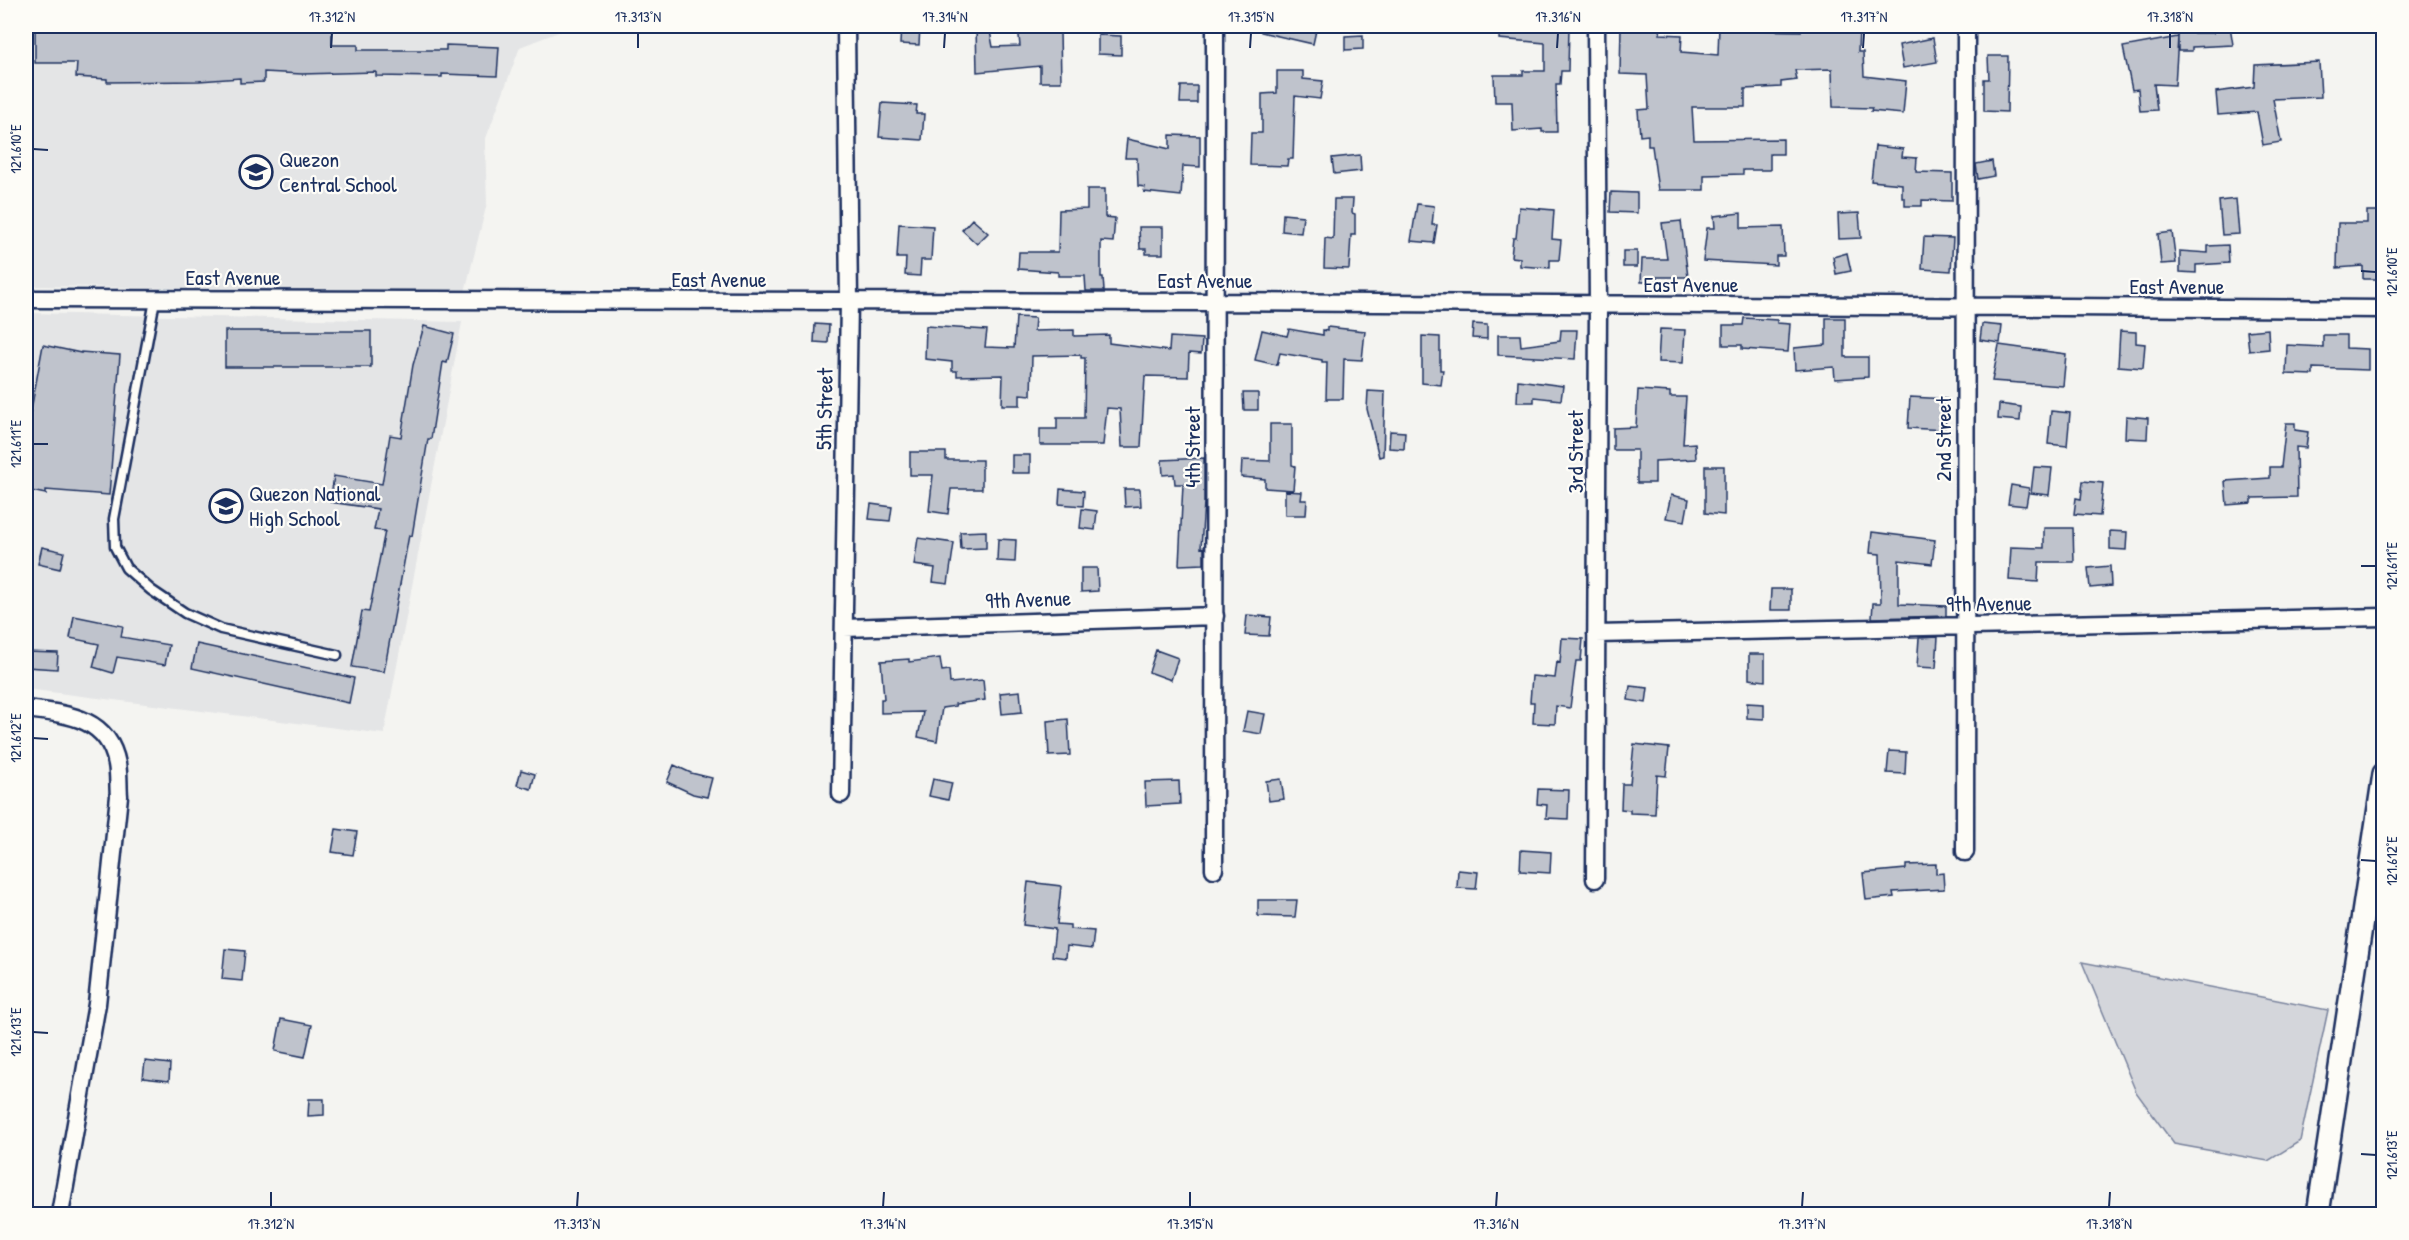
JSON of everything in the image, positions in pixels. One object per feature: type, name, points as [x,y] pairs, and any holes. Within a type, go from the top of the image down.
[{"type":"street","name":"5th Street","points":[[841,794],[849,302],[846,26]]},
{"type":"street","name":"4th Street","points":[[1214,869],[1215,26]]},
{"type":"street","name":"3rd Street","points":[[1595,879],[1598,306],[1596,26]]},
{"type":"street","name":"2nd Street","points":[[1965,852],[1966,26]]},
{"type":"street","name":"East Avenue","points":[[26,299],[1215,302],[2384,309]]},
{"type":"street","name":"9th Avenue","points":[[843,628],[1215,616]]},
{"type":"street","name":"9th Avenue","points":[[1596,634],[2384,617]]},
{"type":"street","points":[[26,710],[65,714],[93,724],[109,741],[117,764],[119,796],[97,1004],[60,1215]]},
{"type":"street","points":[[2318,1215],[2384,774]]},
{"type":"lane","points":[[155,300],[114,519],[115,547],[126,568],[151,590],[185,613],[221,629],[337,655]]},
{"type":"shaded area","name":"Quezon Central School","points":[[26,26],[574,26],[520,47],[485,141],[487,203],[465,292],[26,286]]},
{"type":"shaded area","name":"Quezon National High School","points":[[26,313],[462,322],[384,734],[26,689]]},
{"type":"shaded area","points":[[2082,962],[2328,1010],[2300,1141],[2268,1161],[2174,1144],[2136,1092]]},
{"type":"building","points":[[35,26],[332,26],[332,45],[358,45],[358,50],[446,50],[446,45],[499,47],[497,76],[442,74],[442,77],[376,76],[376,72],[302,74],[264,72],[264,82],[240,83],[240,78],[107,82],[107,79],[76,77],[77,63],[35,63]]},
{"type":"building","points":[[901,26],[920,26],[919,45],[900,44]]},
{"type":"building","points":[[976,26],[989,26],[993,47],[1020,46],[1018,26],[1036,26],[1037,31],[1060,31],[1061,82],[1040,82],[1040,66],[977,72]]},
{"type":"building","points":[[1261,26],[1317,26],[1313,44],[1261,32]]},
{"type":"building","points":[[1500,26],[1569,26],[1568,71],[1561,71],[1560,84],[1556,84],[1557,132],[1542,132],[1542,129],[1513,131],[1512,102],[1495,102],[1494,75],[1523,75],[1523,71],[1545,71],[1545,43],[1499,39]]},
{"type":"building","points":[[1621,26],[1661,26],[1660,34],[1682,35],[1681,52],[1718,55],[1719,26],[1743,26],[1743,30],[1801,31],[1800,26],[1817,26],[1817,30],[1859,28],[1858,52],[1863,52],[1864,76],[1906,81],[1903,114],[1871,111],[1872,108],[1833,107],[1832,69],[1795,70],[1797,80],[1781,82],[1781,87],[1745,89],[1745,107],[1692,107],[1694,140],[1783,139],[1783,154],[1770,154],[1770,170],[1743,170],[1743,174],[1704,175],[1704,190],[1658,190],[1652,146],[1648,146],[1648,135],[1640,136],[1638,110],[1649,109],[1647,75],[1620,74]]},
{"type":"building","points":[[2212,26],[2230,26],[2233,45],[2192,47],[2192,51],[2178,51],[2178,33],[2213,33]]},
{"type":"building","points":[[1098,35],[1121,36],[1121,55],[1098,54]]},
{"type":"building","points":[[1363,35],[1363,49],[1345,50],[1345,36]]},
{"type":"building","points":[[2178,37],[2175,85],[2154,84],[2157,110],[2140,111],[2138,89],[2132,90],[2123,47]]},
{"type":"building","points":[[1933,38],[1937,62],[1903,68],[1899,45]]},
{"type":"building","points":[[1988,56],[2008,56],[2007,112],[1984,111],[1984,79],[1989,79]]},
{"type":"building","points":[[2319,62],[2321,97],[2273,99],[2281,142],[2263,145],[2257,112],[2218,115],[2216,92],[2254,87],[2255,65]]},
{"type":"building","points":[[1277,71],[1303,71],[1303,79],[1323,81],[1320,99],[1295,96],[1293,159],[1288,159],[1287,166],[1250,165],[1251,133],[1262,133],[1262,94],[1277,93]]},
{"type":"building","points":[[1181,86],[1197,86],[1197,103],[1180,103]]},
{"type":"building","points":[[882,103],[917,105],[916,114],[924,114],[922,140],[879,137]]},
{"type":"building","points":[[1170,135],[1200,136],[1200,167],[1183,166],[1181,196],[1144,192],[1145,187],[1138,186],[1137,158],[1125,158],[1127,139],[1170,149]]},
{"type":"building","points":[[1875,146],[1903,149],[1902,157],[1917,158],[1916,172],[1952,173],[1952,201],[1922,200],[1922,206],[1905,206],[1905,198],[1902,198],[1902,184],[1871,181]]},
{"type":"building","points":[[1360,155],[1361,171],[1334,174],[1332,158]]},
{"type":"building","points":[[1992,161],[1994,176],[1978,179],[1976,164]]},
{"type":"building","points":[[1087,189],[1105,189],[1105,217],[1115,218],[1113,242],[1101,241],[1101,277],[1103,277],[1104,291],[1086,291],[1085,276],[1058,276],[1058,272],[1018,269],[1019,252],[1058,252],[1059,210],[1087,209]]},
{"type":"building","points":[[1611,192],[1637,193],[1637,213],[1610,212]]},
{"type":"building","points":[[1334,199],[1353,199],[1355,235],[1351,235],[1349,269],[1324,268],[1325,238],[1333,239]]},
{"type":"building","points":[[2236,199],[2239,234],[2222,235],[2219,201]]},
{"type":"building","points":[[1417,204],[1434,206],[1432,225],[1437,225],[1434,243],[1411,241]]},
{"type":"building","points":[[1519,207],[1554,210],[1552,239],[1561,240],[1559,260],[1550,260],[1550,268],[1520,266],[1520,258],[1511,257],[1513,238],[1516,238]]},
{"type":"building","points":[[2367,211],[2384,211],[2384,279],[2363,279],[2363,266],[2337,268],[2338,223],[2367,223]]},
{"type":"building","points":[[1741,213],[1741,228],[1783,227],[1784,256],[1776,256],[1776,265],[1703,261],[1707,228],[1715,228],[1714,216]]},
{"type":"building","points":[[1859,213],[1861,238],[1839,239],[1838,214]]},
{"type":"building","points":[[1283,214],[1303,216],[1301,233],[1282,231]]},
{"type":"building","points":[[972,219],[988,233],[977,244],[962,230]]},
{"type":"building","points":[[1681,221],[1688,277],[1656,277],[1655,282],[1641,282],[1642,259],[1667,259],[1662,223]]},
{"type":"building","points":[[899,224],[933,226],[931,260],[921,260],[920,276],[905,275],[906,258],[897,258]]},
{"type":"building","points":[[1139,227],[1163,227],[1163,254],[1146,254],[1146,249],[1140,249]]},
{"type":"building","points":[[2172,232],[2176,263],[2161,264],[2158,234]]},
{"type":"building","points":[[1924,237],[1953,238],[1951,271],[1922,269]]},
{"type":"building","points":[[2228,245],[2229,263],[2196,265],[2196,273],[2180,272],[2180,251],[2208,253],[2208,246]]},
{"type":"building","points":[[1623,251],[1637,251],[1637,267],[1623,267]]},
{"type":"building","points":[[1847,253],[1851,271],[1836,274],[1833,257]]},
{"type":"building","points":[[1016,317],[1035,318],[1034,331],[1074,330],[1074,336],[1109,335],[1109,343],[1169,351],[1170,337],[1202,339],[1201,354],[1189,353],[1188,377],[1145,376],[1141,447],[1122,447],[1120,409],[1107,408],[1103,445],[1040,445],[1040,429],[1057,429],[1057,418],[1084,418],[1085,358],[1081,358],[1081,355],[1032,356],[1031,395],[1020,394],[1020,405],[1002,405],[1003,375],[957,376],[957,371],[952,371],[952,362],[925,359],[926,326],[987,330],[985,347],[1014,348]]},
{"type":"building","points":[[1744,318],[1777,320],[1777,323],[1790,324],[1788,352],[1742,349],[1742,345],[1723,345],[1723,325],[1743,325]]},
{"type":"building","points":[[1826,318],[1845,318],[1845,357],[1868,357],[1868,377],[1835,379],[1834,367],[1795,370],[1794,348],[1826,345]]},
{"type":"building","points":[[815,324],[829,325],[828,343],[814,342]]},
{"type":"building","points":[[1473,324],[1487,325],[1487,339],[1472,338]]},
{"type":"building","points":[[1982,324],[2002,326],[2000,343],[1980,340]]},
{"type":"building","points":[[424,326],[454,334],[447,363],[443,362],[431,439],[428,439],[412,536],[409,535],[384,672],[352,667],[362,611],[369,612],[385,531],[374,530],[378,509],[330,502],[334,476],[382,484],[390,435],[401,437],[413,365]]},
{"type":"building","points":[[1327,327],[1365,331],[1362,360],[1344,359],[1343,399],[1326,399],[1327,362],[1280,353],[1277,365],[1255,360],[1262,330],[1287,336],[1289,329],[1323,335],[1323,330],[1327,331]]},
{"type":"building","points":[[1660,329],[1685,330],[1683,363],[1658,362]]},
{"type":"building","points":[[2268,329],[2269,349],[2249,351],[2247,331]]},
{"type":"building","points":[[1561,330],[1577,330],[1575,359],[1498,355],[1498,335],[1520,335],[1521,346],[1560,341]]},
{"type":"building","points":[[225,331],[371,331],[371,367],[225,367]]},
{"type":"building","points":[[2120,331],[2136,332],[2136,343],[2145,344],[2143,368],[2118,366]]},
{"type":"building","points":[[2323,335],[2346,335],[2346,348],[2368,349],[2368,370],[2313,368],[2313,375],[2286,374],[2287,345],[2323,347]]},
{"type":"building","points":[[1422,336],[1440,337],[1440,370],[1443,370],[1441,385],[1422,383]]},
{"type":"building","points":[[43,345],[81,353],[120,355],[109,495],[46,490],[46,494],[26,490],[26,437]]},
{"type":"building","points":[[1999,345],[2066,354],[2063,386],[1992,381]]},
{"type":"building","points":[[1518,380],[1563,386],[1561,400],[1534,397],[1534,402],[1517,402]]},
{"type":"building","points":[[1638,390],[1670,392],[1670,397],[1686,397],[1683,444],[1695,443],[1696,459],[1655,461],[1655,483],[1637,483],[1637,450],[1613,450],[1613,428],[1636,427]]},
{"type":"building","points":[[1368,391],[1385,392],[1383,456],[1379,457],[1367,409]]},
{"type":"building","points":[[1243,393],[1258,393],[1258,410],[1244,410]]},
{"type":"building","points":[[1910,397],[1947,399],[1945,430],[1908,428]]},
{"type":"building","points":[[1999,404],[2021,407],[2020,421],[1998,419]]},
{"type":"building","points":[[2051,411],[2070,413],[2067,446],[2048,444]]},
{"type":"building","points":[[2126,416],[2148,418],[2147,439],[2125,438]]},
{"type":"building","points":[[2286,423],[2295,423],[2295,430],[2308,432],[2306,448],[2296,447],[2297,497],[2252,498],[2252,503],[2227,505],[2225,481],[2270,478],[2270,467],[2281,467]]},
{"type":"building","points":[[1270,424],[1292,424],[1292,465],[1295,466],[1293,490],[1265,488],[1265,479],[1241,477],[1242,460],[1270,461]]},
{"type":"building","points":[[1390,431],[1405,432],[1404,449],[1389,448]]},
{"type":"building","points":[[910,452],[946,452],[946,460],[982,460],[982,489],[951,489],[948,514],[929,511],[933,475],[910,475]]},
{"type":"building","points":[[1012,455],[1030,455],[1030,473],[1012,473]]},
{"type":"building","points":[[1204,458],[1201,548],[1204,547],[1204,564],[1179,565],[1183,484],[1175,484],[1174,474],[1163,475],[1162,460]]},
{"type":"building","points":[[1705,466],[1724,466],[1724,515],[1705,513]]},
{"type":"building","points":[[2034,467],[2052,468],[2049,495],[2031,493]]},
{"type":"building","points":[[2083,481],[2103,483],[2100,516],[2074,514],[2076,498],[2081,499]]},
{"type":"building","points":[[2011,485],[2029,488],[2026,506],[2008,504]]},
{"type":"building","points":[[1060,489],[1084,491],[1083,506],[1059,504]]},
{"type":"building","points":[[1124,489],[1140,489],[1141,506],[1125,507]]},
{"type":"building","points":[[1285,491],[1302,492],[1301,500],[1307,500],[1306,515],[1285,515]]},
{"type":"building","points":[[1671,495],[1689,499],[1685,521],[1666,518]]},
{"type":"building","points":[[871,504],[892,507],[890,521],[869,519]]},
{"type":"building","points":[[1082,509],[1097,511],[1095,530],[1080,528]]},
{"type":"building","points":[[2044,528],[2073,528],[2074,562],[2039,562],[2038,582],[2009,580],[2011,547],[2044,548]]},
{"type":"building","points":[[986,531],[986,548],[961,549],[960,532]]},
{"type":"building","points":[[2110,531],[2127,532],[2126,550],[2110,549]]},
{"type":"building","points":[[1872,532],[1935,540],[1932,564],[1899,560],[1899,604],[1946,606],[1946,616],[1872,618],[1873,603],[1881,603],[1880,554],[1870,553]]},
{"type":"building","points":[[918,538],[954,543],[948,584],[933,582],[935,568],[914,565]]},
{"type":"building","points":[[998,539],[1016,540],[1015,562],[997,561]]},
{"type":"building","points":[[42,547],[64,552],[60,569],[38,564]]},
{"type":"building","points":[[2110,566],[2111,586],[2090,588],[2088,568]]},
{"type":"building","points":[[1081,568],[1097,568],[1098,591],[1081,592]]},
{"type":"building","points":[[1771,589],[1791,589],[1791,610],[1770,610]]},
{"type":"building","points":[[1247,615],[1271,617],[1269,636],[1245,635]]},
{"type":"building","points":[[74,616],[123,626],[121,637],[169,645],[165,665],[117,657],[113,673],[93,667],[99,644],[70,638]]},
{"type":"building","points":[[1938,637],[1936,668],[1917,667],[1919,638]]},
{"type":"building","points":[[1562,638],[1583,639],[1581,661],[1576,661],[1570,708],[1556,706],[1555,724],[1533,723],[1534,702],[1530,702],[1532,676],[1555,678],[1557,662],[1560,663]]},
{"type":"building","points":[[197,644],[354,678],[349,703],[192,668]]},
{"type":"building","points":[[1156,650],[1178,658],[1171,680],[1149,672]]},
{"type":"building","points":[[26,652],[58,653],[57,669],[26,667]]},
{"type":"building","points":[[1749,654],[1765,654],[1765,681],[1749,679]]},
{"type":"building","points":[[940,658],[942,671],[949,670],[950,683],[983,680],[985,700],[942,708],[937,741],[918,737],[923,712],[881,713],[881,699],[884,699],[881,661],[909,659],[909,662]]},
{"type":"building","points":[[1630,686],[1648,688],[1646,703],[1628,700]]},
{"type":"building","points":[[1020,691],[1022,712],[1002,714],[1000,693]]},
{"type":"building","points":[[1747,703],[1764,704],[1764,719],[1747,718]]},
{"type":"building","points":[[1247,711],[1265,714],[1261,734],[1243,731]]},
{"type":"building","points":[[1068,719],[1070,755],[1049,756],[1047,721]]},
{"type":"building","points":[[1634,744],[1669,748],[1666,776],[1657,775],[1655,814],[1630,813],[1630,810],[1621,809],[1622,784],[1630,784]]},
{"type":"building","points":[[1889,751],[1906,752],[1905,774],[1887,773]]},
{"type":"building","points":[[674,765],[691,773],[712,778],[707,797],[693,794],[667,782]]},
{"type":"building","points":[[521,770],[535,774],[531,789],[517,785]]},
{"type":"building","points":[[933,779],[952,783],[948,800],[929,796]]},
{"type":"building","points":[[1281,779],[1284,799],[1269,801],[1266,781]]},
{"type":"building","points":[[1179,781],[1180,804],[1146,806],[1145,782]]},
{"type":"building","points":[[1538,789],[1569,790],[1568,819],[1546,818],[1547,805],[1537,804]]},
{"type":"building","points":[[336,829],[357,832],[353,855],[332,852]]},
{"type":"building","points":[[1521,850],[1551,852],[1550,873],[1520,871]]},
{"type":"building","points":[[1936,864],[1936,874],[1943,873],[1944,889],[1893,892],[1894,897],[1866,900],[1863,873],[1906,869],[1906,865]]},
{"type":"building","points":[[1458,870],[1478,872],[1476,889],[1457,888]]},
{"type":"building","points":[[1028,882],[1061,886],[1057,924],[1070,925],[1070,929],[1094,931],[1092,949],[1067,946],[1066,958],[1052,956],[1055,929],[1023,925]]},
{"type":"building","points":[[1258,900],[1297,900],[1295,917],[1258,916]]},
{"type":"building","points":[[225,949],[245,951],[242,981],[222,979]]},
{"type":"building","points":[[281,1019],[312,1025],[305,1057],[275,1051]]},
{"type":"building","points":[[145,1061],[170,1064],[169,1081],[143,1078]]},
{"type":"building","points":[[309,1099],[324,1099],[324,1115],[308,1116]]},
{"type":"place","name":"Quezon Central School","points":[[256,172]]},
{"type":"place","name":"Quezon National High School","points":[[226,506]]}]
